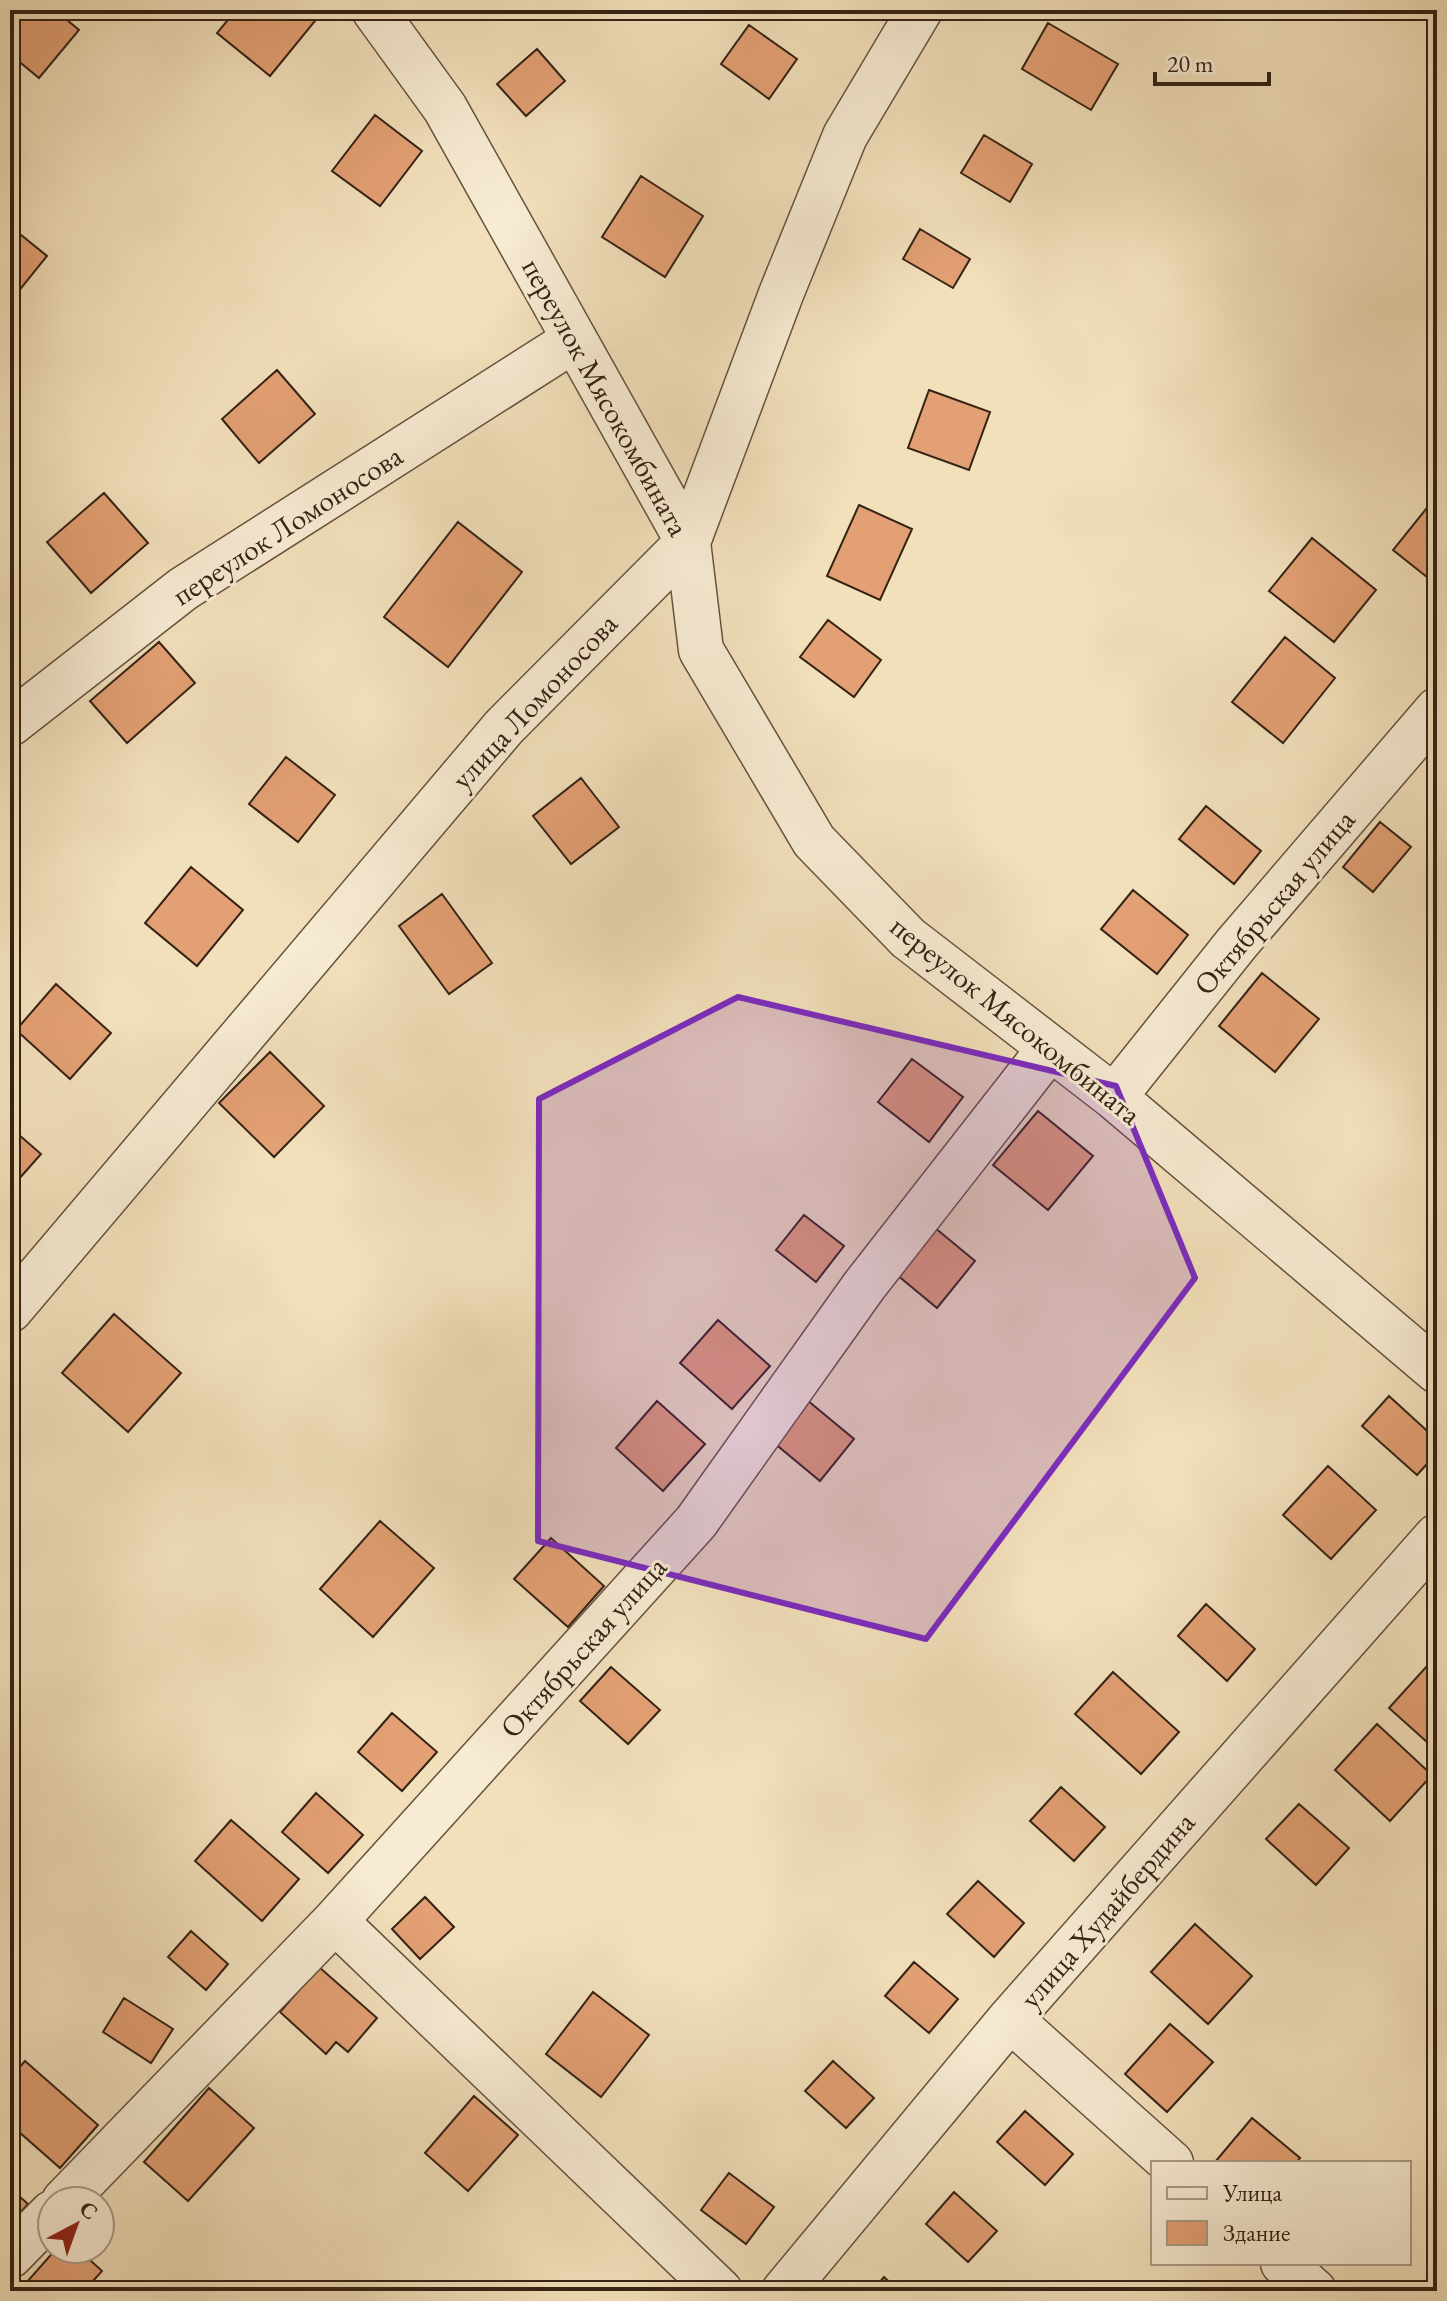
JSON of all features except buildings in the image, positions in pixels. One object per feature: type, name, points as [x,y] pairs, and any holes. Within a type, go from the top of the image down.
[{"type":"street","name":"переулок Мясокомбината","points":[[374,10],[445,108],[688,542],[701,650],[814,841],[908,938],[1114,1097],[1437,1371]]},
{"type":"street","name":"улица Ломоносова","points":[[10,1310],[504,727],[688,542],[781,294],[845,136],[920,10]]},
{"type":"street","name":"переулок Ломоносова","points":[[10,724],[183,589],[574,340]]},
{"type":"street","name":"Октябрьская улица","points":[[1114,1097],[1237,943],[1437,710]]},
{"type":"street","name":"Октябрьская улица","points":[[79,2185],[335,1921],[696,1522],[864,1286],[1050,1048]]},
{"type":"street","name":"улица Худайбердина","points":[[784,2291],[1010,2019],[1437,1536]]},
{"type":"street","points":[[335,1921],[720,2291]]},
{"type":"street","points":[[1010,2019],[1169,2161]]},
{"type":"street","points":[[10,2256],[36,2229]]},
{"type":"street","points":[[1285,2265],[1314,2291]]},
{"type":"highlighted area","points":[[738,997],[1116,1086],[1195,1278],[926,1639],[538,1541],[539,1099]]}]
